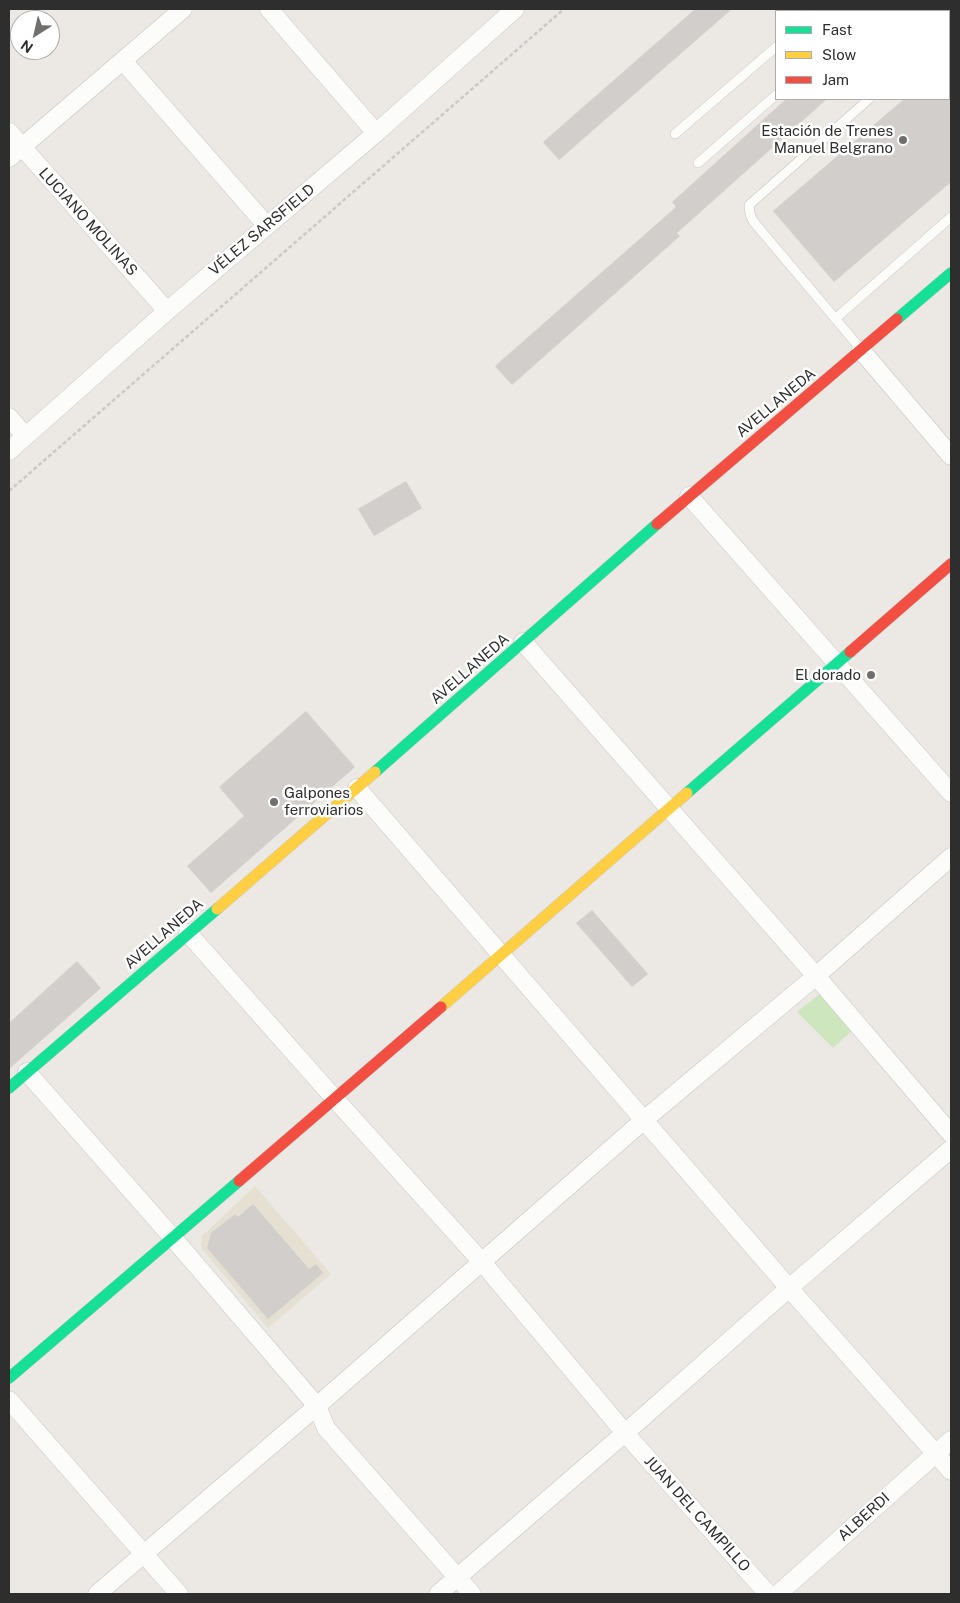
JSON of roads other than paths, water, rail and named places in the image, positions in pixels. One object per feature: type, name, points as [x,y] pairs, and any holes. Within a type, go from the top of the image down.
[{"type":"street","points":[[15,153],[183,9]]},
{"type":"street","points":[[269,9],[376,133]]},
{"type":"street","name":"VÉLEZ SARSFIELD","points":[[9,451],[167,311],[376,133],[515,9]]},
{"type":"street","points":[[123,60],[267,226]]},
{"type":"street","name":"LUCIANO MOLINAS","points":[[9,132],[15,153],[167,311]]},
{"type":"street","name":"AVELLANEDA","points":[[9,1088],[524,642],[689,496],[951,272]]},
{"type":"street","points":[[861,350],[951,456]]},
{"type":"street","points":[[9,417],[25,436]]},
{"type":"street","points":[[689,496],[951,793]]},
{"type":"street","points":[[9,1378],[501,955],[951,564]]},
{"type":"street","points":[[524,642],[816,976],[951,1134]]},
{"type":"street","points":[[356,788],[789,1288],[951,1471]]},
{"type":"street","points":[[97,1594],[317,1406],[644,1120],[816,976],[951,857]]},
{"type":"street","name":"JUAN DEL CAMPILLO","points":[[188,933],[334,1099],[482,1262],[625,1433],[768,1594]]},
{"type":"street","points":[[28,1072],[317,1406],[326,1428],[472,1594]]},
{"type":"street","points":[[438,1594],[951,1149]]},
{"type":"street","points":[[9,1400],[179,1594]]},
{"type":"street","name":"ALBERDI","points":[[778,1594],[951,1440]]},
{"type":"lane","points":[[675,134],[775,48]]},
{"type":"lane","points":[[698,164],[775,96]]},
{"type":"lane","points":[[861,350],[753,221],[749,205],[868,100]]},
{"type":"lane","points":[[835,319],[951,217]]},
{"type":"place","name":"Estación de Trenes Manuel Belgrano","points":[[903,140]]},
{"type":"place","name":"El dorado","points":[[871,675]]},
{"type":"place","name":"Galpones ferroviarios","points":[[274,802]]}]
